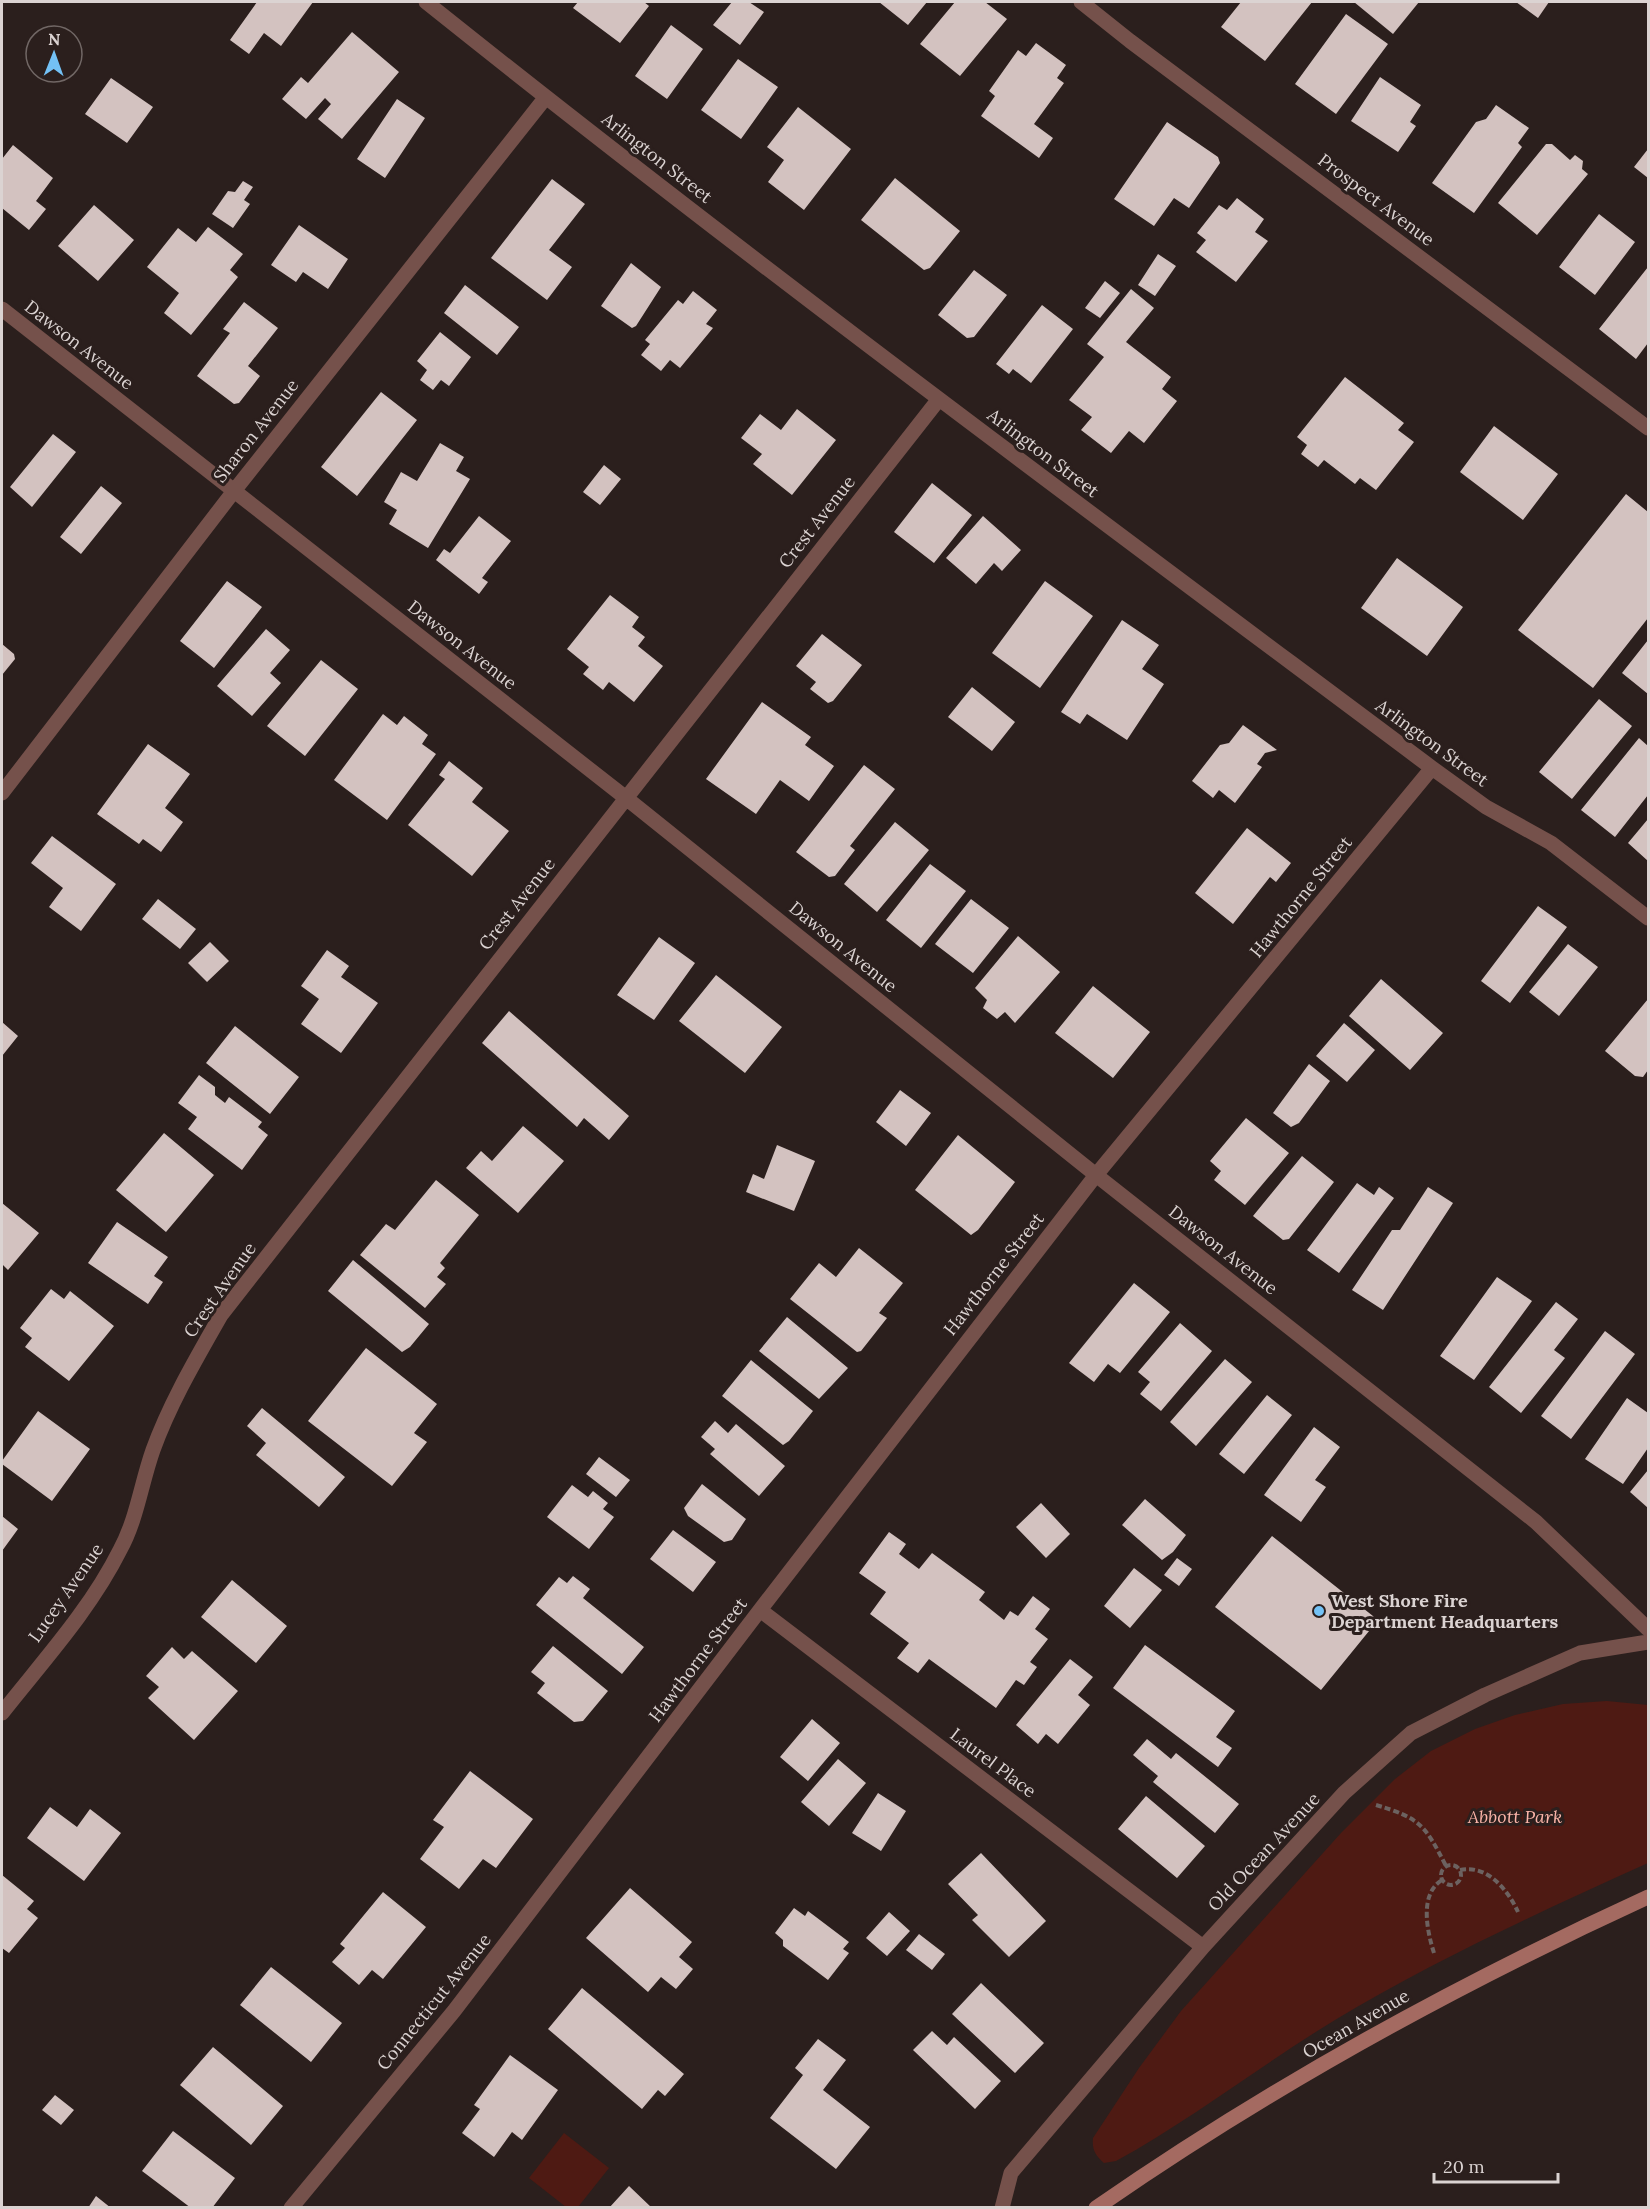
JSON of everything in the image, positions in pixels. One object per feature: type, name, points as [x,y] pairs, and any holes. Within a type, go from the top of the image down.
[{"type":"main road","name":"Ocean Avenue","points":[[1096,2208],[1244,2112],[1410,2014],[1582,1927],[1648,1897]]},
{"type":"street","name":"Arlington Street","points":[[426,2],[939,399],[1432,768],[1486,807],[1551,843],[1648,918]]},
{"type":"street","name":"Prospect Avenue","points":[[1081,2],[1648,428]]},
{"type":"street","name":"Sharon Avenue","points":[[2,793],[234,491],[546,97]]},
{"type":"street","name":"Dawson Avenue","points":[[2,309],[626,798],[1096,1175],[1536,1522],[1648,1629]]},
{"type":"street","name":"Crest Avenue","points":[[153,1450],[189,1371],[221,1315],[939,399]]},
{"type":"street","name":"Hawthorne Street","points":[[603,1817],[1096,1175],[1432,768]]},
{"type":"street","name":"Lucey Avenue","points":[[2,1713],[81,1612],[120,1551],[137,1510],[153,1450]]},
{"type":"street","name":"Laurel Place","points":[[760,1610],[1203,1947]]},
{"type":"street","name":"Old Ocean Avenue","points":[[1002,2208],[1011,2172],[1203,1947],[1344,1793],[1411,1733],[1485,1695],[1580,1653],[1648,1642]]},
{"type":"street","name":"Connecticut Avenue","points":[[291,2208],[454,2011],[603,1817]]},
{"type":"path","points":[[1344,1793],[1401,1812],[1416,1820],[1432,1839],[1446,1866]]},
{"type":"path","points":[[1446,1866],[1457,1866],[1460,1870],[1460,1881],[1456,1884],[1451,1885],[1442,1880],[1442,1869],[1446,1866]]},
{"type":"path","points":[[1460,1870],[1468,1868],[1481,1871],[1494,1878],[1512,1900],[1518,1912]]},
{"type":"path","points":[[1434,1953],[1429,1936],[1427,1907],[1431,1892],[1442,1880]]},
{"type":"green space","name":"Abbott Park","points":[[1607,1701],[1648,1705],[1648,1863],[1489,1937],[1373,1998],[1307,2037],[1172,2128],[1116,2161],[1104,2163],[1098,2157],[1094,2149],[1093,2138],[1139,2068],[1181,2011],[1341,1833],[1395,1779],[1431,1751],[1475,1729],[1515,1715],[1563,1704]]},
{"type":"green space","points":[[564,2133],[609,2168],[578,2207],[566,2207],[529,2178]]},
{"type":"building","points":[[257,2],[313,2],[281,46],[264,33],[249,54],[230,40]]},
{"type":"building","points":[[578,2],[644,2],[649,6],[620,43],[573,8]]},
{"type":"building","points":[[732,2],[749,2],[764,12],[740,45],[713,25]]},
{"type":"building","points":[[879,2],[927,2],[908,25]]},
{"type":"building","points":[[955,2],[985,2],[1007,19],[960,76],[920,44]]},
{"type":"building","points":[[1241,2],[1312,2],[1265,61],[1221,27]]},
{"type":"building","points":[[1354,2],[1419,2],[1393,34]]},
{"type":"building","points":[[1516,2],[1549,2],[1538,18]]},
{"type":"building","points":[[1346,14],[1388,44],[1336,114],[1295,84]]},
{"type":"building","points":[[671,25],[703,49],[667,99],[635,76]]},
{"type":"building","points":[[352,32],[399,72],[342,139],[318,119],[331,104],[325,98],[306,119],[282,99],[301,77],[308,83]]},
{"type":"building","points":[[1036,43],[1066,65],[1057,78],[1064,83],[1034,124],[1053,138],[1039,158],[981,116],[995,96],[989,91],[1018,50],[1026,56]]},
{"type":"building","points":[[738,59],[778,87],[741,139],[701,110]]},
{"type":"building","points":[[1380,77],[1421,105],[1410,122],[1416,126],[1398,152],[1351,121]]},
{"type":"building","points":[[111,78],[153,107],[127,143],[85,114]]},
{"type":"building","points":[[397,99],[425,118],[385,178],[357,159]]},
{"type":"building","points":[[1496,105],[1529,128],[1518,143],[1522,147],[1474,213],[1432,183],[1476,122],[1486,119]]},
{"type":"building","points":[[798,107],[851,149],[804,210],[768,182],[784,160],[767,147]]},
{"type":"building","points":[[1167,122],[1218,157],[1220,163],[1189,208],[1174,198],[1154,226],[1114,199]]},
{"type":"building","points":[[1546,144],[1552,144],[1570,160],[1575,155],[1583,161],[1582,169],[1588,174],[1537,235],[1498,203]]},
{"type":"building","points":[[13,145],[53,178],[36,201],[46,209],[29,230],[2,208],[2,159]]},
{"type":"building","points":[[1648,149],[1648,178],[1634,167]]},
{"type":"building","points":[[895,178],[960,231],[930,268],[924,270],[861,220]]},
{"type":"building","points":[[552,179],[585,204],[549,250],[572,267],[547,300],[491,258]]},
{"type":"building","points":[[243,181],[253,187],[244,200],[250,204],[233,228],[212,214],[228,191],[235,192]]},
{"type":"building","points":[[1237,198],[1264,219],[1255,232],[1268,241],[1236,282],[1196,252],[1206,240],[1197,233],[1219,205],[1227,210]]},
{"type":"building","points":[[94,205],[134,240],[98,281],[58,246]]},
{"type":"building","points":[[1599,214],[1635,242],[1595,295],[1559,267]]},
{"type":"building","points":[[299,225],[348,259],[328,289],[303,272],[296,282],[271,265]]},
{"type":"building","points":[[208,227],[243,254],[230,270],[238,277],[191,335],[164,313],[179,293],[147,267],[178,228],[196,242]]},
{"type":"building","points":[[1158,254],[1176,266],[1155,296],[1138,285]]},
{"type":"building","points":[[631,263],[661,287],[636,326],[632,328],[601,306]]},
{"type":"building","points":[[1648,267],[1648,343],[1636,359],[1599,329]]},
{"type":"building","points":[[974,270],[1007,295],[974,337],[967,338],[938,315]]},
{"type":"building","points":[[1105,281],[1120,293],[1100,318],[1085,308]]},
{"type":"building","points":[[465,285],[519,327],[497,355],[444,313]]},
{"type":"building","points":[[1131,289],[1154,308],[1126,342],[1171,377],[1162,389],[1177,401],[1144,443],[1129,431],[1111,453],[1081,430],[1092,417],[1069,400],[1104,357],[1087,344]]},
{"type":"building","points":[[693,291],[717,310],[706,324],[713,328],[680,368],[670,360],[661,371],[641,355],[650,344],[645,340],[678,300],[683,304]]},
{"type":"building","points":[[244,302],[278,328],[248,366],[260,376],[239,403],[234,404],[197,376],[230,333],[223,329]]},
{"type":"building","points":[[1042,305],[1073,329],[1031,383],[1013,369],[1009,374],[996,364]]},
{"type":"building","points":[[440,332],[471,357],[449,386],[441,380],[433,390],[420,380],[427,370],[417,361]]},
{"type":"building","points":[[1345,377],[1404,423],[1398,430],[1414,442],[1376,490],[1360,478],[1355,484],[1324,460],[1318,467],[1301,454],[1307,445],[1297,437]]},
{"type":"building","points":[[381,392],[417,420],[357,496],[321,467]]},
{"type":"building","points":[[797,409],[836,440],[792,495],[753,464],[762,454],[741,438],[760,414],[781,430]]},
{"type":"building","points":[[1494,426],[1558,474],[1523,520],[1460,472]]},
{"type":"building","points":[[53,434],[76,452],[32,507],[10,487]]},
{"type":"building","points":[[440,443],[464,457],[456,471],[470,479],[428,548],[389,524],[397,510],[384,502],[401,472],[417,481]]},
{"type":"building","points":[[604,465],[621,479],[600,505],[583,492]]},
{"type":"building","points":[[932,483],[972,515],[934,563],[894,532]]},
{"type":"building","points":[[101,486],[122,503],[81,554],[60,537]]},
{"type":"building","points":[[1626,494],[1648,512],[1648,618],[1593,688],[1518,630]]},
{"type":"building","points":[[479,516],[511,541],[482,578],[488,582],[479,594],[436,560],[444,549],[450,553]]},
{"type":"building","points":[[983,516],[1021,550],[1002,571],[994,563],[976,584],[946,558]]},
{"type":"building","points":[[1397,558],[1463,607],[1427,656],[1361,608]]},
{"type":"building","points":[[227,581],[262,607],[214,668],[180,641]]},
{"type":"building","points":[[1045,581],[1093,616],[1040,688],[992,653]]},
{"type":"building","points":[[610,595],[639,617],[632,627],[645,637],[638,646],[663,666],[634,702],[609,682],[603,690],[583,674],[589,667],[567,649]]},
{"type":"building","points":[[1122,620],[1159,645],[1142,669],[1164,684],[1127,740],[1087,714],[1080,724],[1061,712]]},
{"type":"building","points":[[266,629],[290,650],[270,673],[281,683],[252,716],[217,686]]},
{"type":"building","points":[[822,634],[862,665],[833,701],[828,703],[810,689],[816,682],[796,666]]},
{"type":"building","points":[[1648,640],[1648,694],[1622,673]]},
{"type":"building","points":[[2,644],[14,654],[15,659],[2,675]]},
{"type":"building","points":[[321,660],[358,689],[305,756],[267,726]]},
{"type":"building","points":[[972,687],[1015,722],[992,751],[948,717]]},
{"type":"building","points":[[1599,699],[1632,726],[1572,799],[1539,772]]},
{"type":"building","points":[[762,702],[811,737],[805,745],[834,766],[809,801],[780,780],[756,814],[706,779]]},
{"type":"building","points":[[383,714],[397,725],[404,716],[428,735],[422,744],[436,754],[387,820],[334,780]]},
{"type":"building","points":[[1243,725],[1277,750],[1265,753],[1257,764],[1262,767],[1235,803],[1219,790],[1213,798],[1192,781],[1220,745],[1229,743]]},
{"type":"building","points":[[1639,738],[1648,746],[1648,795],[1615,837],[1581,810]]},
{"type":"building","points":[[148,744],[190,774],[165,808],[183,822],[161,852],[143,839],[139,844],[97,814]]},
{"type":"building","points":[[449,761],[483,788],[472,802],[509,831],[472,876],[408,825],[445,779],[439,775]]},
{"type":"building","points":[[864,765],[895,789],[850,846],[855,850],[835,876],[829,877],[796,852]]},
{"type":"building","points":[[1648,819],[1648,861],[1628,843]]},
{"type":"building","points":[[895,822],[929,850],[877,912],[844,884]]},
{"type":"building","points":[[1247,828],[1291,863],[1276,882],[1270,877],[1233,924],[1195,893]]},
{"type":"building","points":[[52,836],[116,884],[81,931],[49,907],[63,888],[31,863]]},
{"type":"building","points":[[930,864],[966,891],[921,948],[886,920]]},
{"type":"building","points":[[158,899],[196,929],[180,949],[142,919]]},
{"type":"building","points":[[971,899],[1009,928],[973,973],[935,944]]},
{"type":"building","points":[[1538,906],[1567,927],[1510,1003],[1481,981]]},
{"type":"building","points":[[1018,936],[1060,972],[1015,1023],[1005,1012],[997,1019],[983,1008],[987,1000],[975,988]]},
{"type":"building","points":[[659,937],[695,963],[654,1020],[617,995]]},
{"type":"building","points":[[210,942],[229,961],[207,982],[188,963]]},
{"type":"building","points":[[1568,944],[1598,967],[1559,1016],[1529,992]]},
{"type":"building","points":[[327,950],[349,966],[341,977],[378,1003],[341,1053],[301,1024],[319,999],[301,986]]},
{"type":"building","points":[[716,975],[782,1027],[745,1073],[679,1021]]},
{"type":"building","points":[[1381,979],[1443,1033],[1410,1070],[1349,1016]]},
{"type":"building","points":[[1093,986],[1150,1032],[1113,1078],[1055,1033]]},
{"type":"building","points":[[1648,999],[1648,1070],[1643,1077],[1635,1076],[1605,1051]]},
{"type":"building","points":[[509,1011],[629,1116],[609,1140],[584,1118],[577,1127],[482,1043]]},
{"type":"building","points":[[2,1022],[18,1036],[2,1056]]},
{"type":"building","points":[[1344,1023],[1375,1050],[1347,1082],[1316,1056]]},
{"type":"building","points":[[235,1026],[299,1077],[270,1114],[206,1063]]},
{"type":"building","points":[[1309,1064],[1330,1081],[1299,1123],[1291,1127],[1273,1113]]},
{"type":"building","points":[[199,1075],[215,1087],[215,1095],[225,1103],[229,1097],[262,1122],[258,1127],[268,1135],[242,1170],[188,1129],[197,1117],[178,1103]]},
{"type":"building","points":[[900,1090],[931,1113],[906,1146],[876,1122]]},
{"type":"building","points":[[1246,1118],[1289,1153],[1245,1205],[1214,1180],[1221,1171],[1210,1161]]},
{"type":"building","points":[[523,1126],[564,1161],[518,1213],[466,1168],[481,1151],[492,1161]]},
{"type":"building","points":[[164,1133],[214,1175],[166,1232],[116,1190]]},
{"type":"building","points":[[958,1135],[1015,1182],[978,1230],[971,1235],[915,1190]]},
{"type":"building","points":[[777,1145],[815,1161],[794,1211],[746,1192],[753,1174],[764,1179]]},
{"type":"building","points":[[1302,1156],[1334,1182],[1289,1239],[1283,1240],[1253,1216]]},
{"type":"building","points":[[436,1180],[479,1215],[440,1263],[445,1268],[437,1277],[446,1284],[425,1308],[360,1255],[386,1224],[395,1230]]},
{"type":"building","points":[[1357,1183],[1374,1195],[1379,1187],[1394,1198],[1339,1273],[1307,1250]]},
{"type":"building","points":[[1428,1187],[1453,1203],[1383,1310],[1352,1290],[1392,1230],[1400,1230]]},
{"type":"building","points":[[2,1203],[39,1233],[8,1270],[2,1264]]},
{"type":"building","points":[[117,1222],[168,1257],[154,1276],[163,1282],[148,1304],[88,1263]]},
{"type":"building","points":[[859,1248],[903,1283],[879,1313],[887,1318],[861,1351],[857,1352],[790,1299],[819,1263],[836,1277]]},
{"type":"building","points":[[353,1260],[429,1324],[410,1347],[402,1352],[328,1291]]},
{"type":"building","points":[[1497,1277],[1532,1301],[1474,1380],[1440,1356]]},
{"type":"building","points":[[1134,1283],[1170,1312],[1120,1373],[1108,1364],[1094,1382],[1069,1363]]},
{"type":"building","points":[[51,1289],[64,1299],[70,1291],[114,1326],[69,1381],[25,1347],[32,1338],[20,1328]]},
{"type":"building","points":[[1556,1302],[1578,1319],[1554,1350],[1565,1358],[1521,1413],[1489,1387]]},
{"type":"building","points":[[787,1317],[848,1368],[819,1399],[759,1351]]},
{"type":"building","points":[[1180,1323],[1212,1351],[1161,1411],[1140,1394],[1150,1382],[1138,1372]]},
{"type":"building","points":[[1605,1331],[1635,1354],[1571,1439],[1541,1416]]},
{"type":"building","points":[[366,1348],[437,1404],[414,1433],[427,1442],[392,1486],[308,1421]]},
{"type":"building","points":[[1225,1359],[1252,1382],[1196,1446],[1170,1422]]},
{"type":"building","points":[[751,1360],[813,1411],[789,1441],[783,1445],[722,1396]]},
{"type":"building","points":[[1267,1395],[1292,1415],[1244,1474],[1219,1454]]},
{"type":"building","points":[[1627,1398],[1648,1413],[1648,1448],[1623,1484],[1585,1459]]},
{"type":"building","points":[[262,1408],[345,1477],[319,1507],[256,1455],[266,1443],[247,1426]]},
{"type":"building","points":[[38,1411],[90,1449],[52,1501],[2,1464]]},
{"type":"building","points":[[715,1421],[728,1433],[736,1424],[785,1466],[759,1496],[710,1454],[715,1449],[701,1437]]},
{"type":"building","points":[[1314,1427],[1340,1447],[1315,1480],[1326,1487],[1301,1522],[1264,1495]]},
{"type":"building","points":[[599,1457],[630,1480],[616,1497],[586,1474]]},
{"type":"building","points":[[1648,1470],[1648,1508],[1630,1492]]},
{"type":"building","points":[[702,1484],[746,1519],[732,1540],[724,1542],[688,1516],[684,1508]]},
{"type":"building","points":[[572,1485],[588,1497],[593,1491],[608,1503],[603,1509],[614,1517],[589,1549],[547,1517]]},
{"type":"building","points":[[1145,1499],[1186,1535],[1173,1552],[1162,1560],[1122,1525]]},
{"type":"building","points":[[1041,1503],[1070,1534],[1046,1558],[1016,1527]]},
{"type":"building","points":[[2,1516],[18,1529],[2,1551]]},
{"type":"building","points":[[673,1530],[716,1562],[693,1592],[650,1559]]},
{"type":"building","points":[[889,1532],[906,1544],[899,1554],[919,1569],[932,1553],[985,1592],[979,1600],[1004,1620],[1010,1611],[1018,1616],[1033,1596],[1050,1609],[1035,1629],[1048,1639],[1030,1662],[1037,1667],[1024,1685],[1016,1680],[996,1708],[929,1659],[918,1673],[897,1658],[909,1643],[870,1614],[886,1592],[859,1573]]},
{"type":"building","points":[[1272,1536],[1378,1620],[1321,1690],[1215,1607]]},
{"type":"building","points":[[1177,1558],[1192,1569],[1179,1586],[1164,1575]]},
{"type":"building","points":[[1134,1568],[1162,1590],[1130,1628],[1104,1606]]},
{"type":"building","points":[[573,1576],[590,1589],[583,1598],[644,1647],[622,1674],[536,1605],[559,1577],[567,1583]]},
{"type":"building","points":[[232,1580],[287,1626],[256,1663],[201,1617]]},
{"type":"building","points":[[1145,1645],[1235,1711],[1216,1737],[1232,1748],[1218,1767],[1113,1688]]},
{"type":"building","points":[[553,1646],[608,1691],[583,1721],[574,1722],[537,1693],[545,1683],[531,1672]]},
{"type":"building","points":[[172,1647],[184,1659],[192,1651],[238,1691],[194,1740],[148,1698],[159,1687],[146,1676]]},
{"type":"building","points":[[1070,1659],[1093,1677],[1078,1695],[1090,1705],[1058,1744],[1046,1734],[1038,1744],[1016,1725]]},
{"type":"building","points":[[812,1719],[840,1743],[808,1781],[780,1757]]},
{"type":"building","points":[[1147,1739],[1171,1759],[1176,1753],[1239,1804],[1215,1833],[1153,1782],[1158,1776],[1133,1755]]},
{"type":"building","points":[[838,1759],[866,1783],[829,1826],[801,1802]]},
{"type":"building","points":[[470,1771],[533,1819],[496,1868],[483,1859],[459,1889],[420,1859],[444,1827],[433,1820]]},
{"type":"building","points":[[878,1793],[906,1811],[881,1851],[852,1833]]},
{"type":"building","points":[[1146,1796],[1205,1846],[1177,1878],[1118,1829]]},
{"type":"building","points":[[50,1807],[77,1827],[90,1809],[121,1833],[84,1881],[27,1838]]},
{"type":"building","points":[[981,1853],[1046,1921],[1009,1957],[972,1920],[978,1915],[948,1884]]},
{"type":"building","points":[[2,1875],[34,1901],[27,1909],[38,1918],[9,1953],[2,1948]]},
{"type":"building","points":[[630,1888],[692,1942],[679,1957],[693,1969],[676,1989],[661,1977],[648,1992],[586,1938]]},
{"type":"building","points":[[383,1892],[426,1927],[383,1979],[372,1970],[359,1985],[332,1962],[345,1948],[340,1944]]},
{"type":"building","points":[[794,1908],[805,1916],[808,1911],[849,1942],[843,1949],[849,1953],[828,1980],[783,1946],[783,1940],[775,1933]]},
{"type":"building","points":[[889,1912],[910,1931],[887,1956],[866,1938]]},
{"type":"building","points":[[919,1934],[945,1954],[932,1970],[906,1950]]},
{"type":"building","points":[[271,1967],[342,2023],[311,2062],[240,2005]]},
{"type":"building","points":[[981,1983],[1044,2043],[1015,2073],[952,2014]]},
{"type":"building","points":[[582,1988],[684,2074],[665,2096],[658,2090],[642,2109],[548,2029]]},
{"type":"building","points":[[932,2031],[947,2045],[954,2037],[1001,2081],[975,2109],[913,2050]]},
{"type":"building","points":[[818,2039],[846,2060],[823,2090],[870,2127],[836,2169],[770,2118],[803,2075],[795,2068]]},
{"type":"building","points":[[213,2047],[283,2106],[251,2145],[180,2085]]},
{"type":"building","points":[[510,2055],[558,2090],[522,2140],[512,2132],[494,2157],[462,2133],[480,2109],[474,2105]]},
{"type":"building","points":[[55,2095],[74,2110],[61,2125],[42,2110]]},
{"type":"building","points":[[173,2131],[235,2178],[212,2208],[191,2208],[142,2171]]},
{"type":"building","points":[[629,2186],[652,2208],[609,2208]]},
{"type":"building","points":[[96,2196],[111,2208],[88,2208]]},
{"type":"place","name":"West Shore Fire Department Headquarters","points":[[1319,1611]]}]
